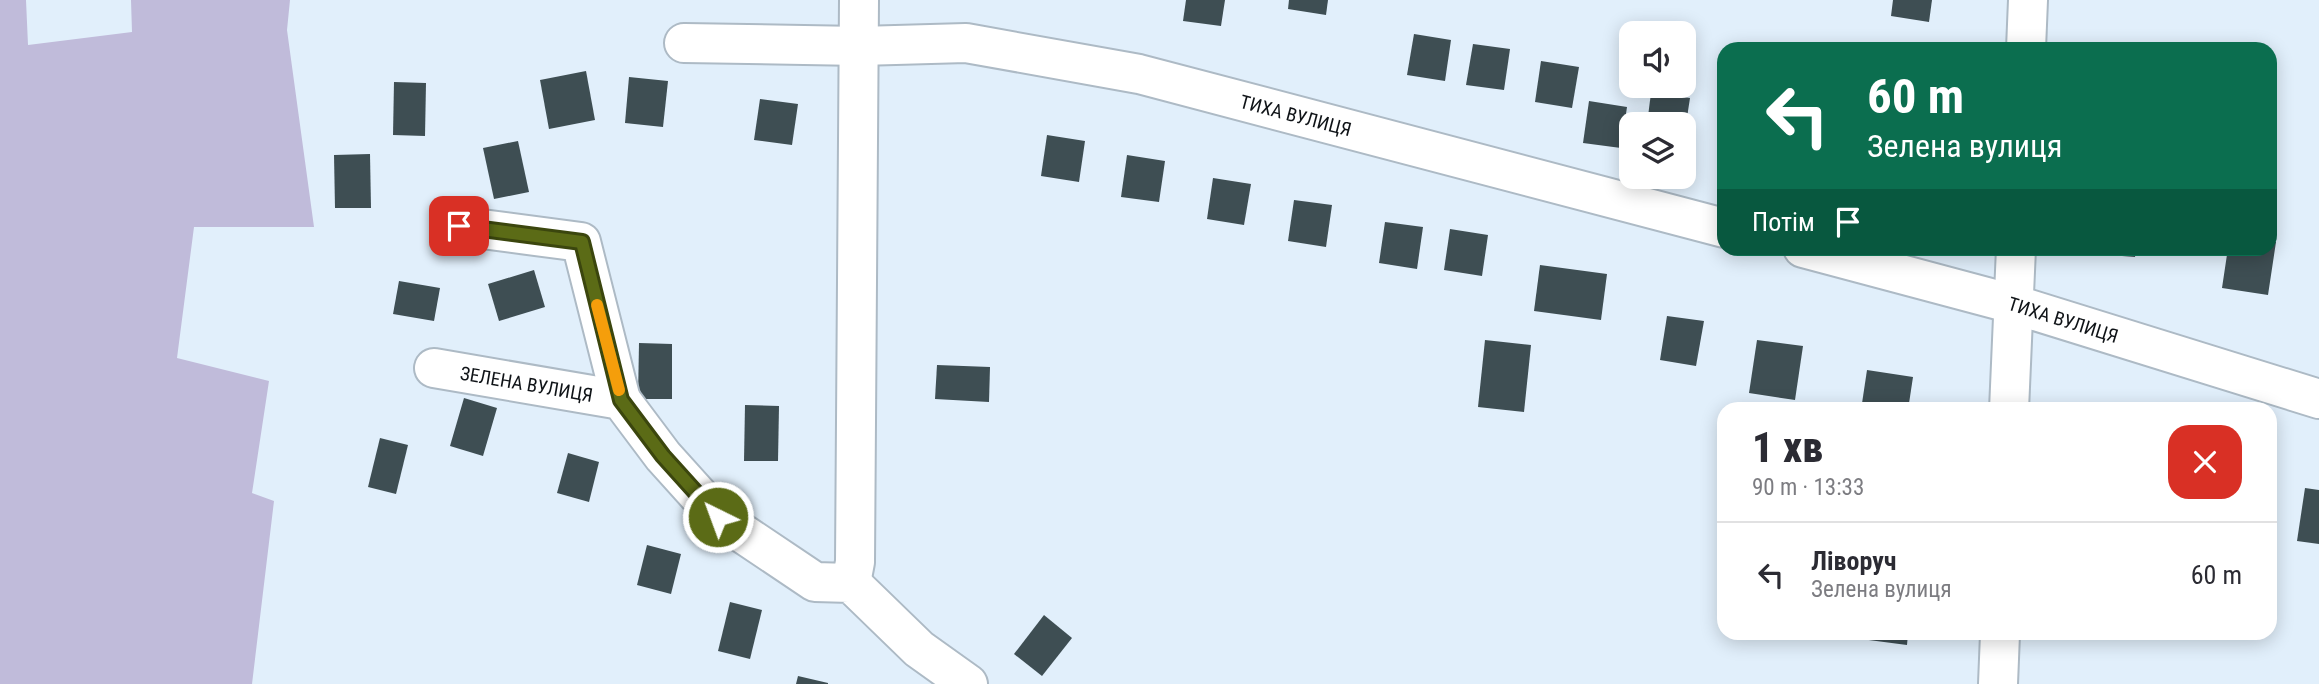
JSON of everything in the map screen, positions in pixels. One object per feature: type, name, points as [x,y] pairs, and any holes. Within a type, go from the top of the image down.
[{"type":"street","points":[[859,0],[855,562],[851,583],[919,649],[968,684]]},
{"type":"street","points":[[2026,42],[2028,0]]},
{"type":"street","name":"ТИХА ВУЛИЦЯ","points":[[684,43],[860,46],[966,43],[1139,74],[1717,226]]},
{"type":"street","name":"ЗЕЛЕНА ВУЛИЦЯ","points":[[459,226],[582,242],[621,400],[663,456],[718,517],[815,582],[851,583]]},
{"type":"street","name":"ТИХА ВУЛИЦЯ","points":[[1833,256],[2013,304],[2319,399]]},
{"type":"street","points":[[2009,402],[2016,256]]},
{"type":"street","name":"ЗЕЛЕНА ВУЛИЦЯ","points":[[433,368],[621,400]]},
{"type":"street","points":[[1998,684],[2000,640]]},
{"type":"shaded area","points":[[0,0],[26,0],[28,45],[132,32],[131,0],[290,0],[287,30],[314,227],[194,227],[177,358],[269,381],[252,493],[274,501],[252,684],[0,684]]},
{"type":"building","points":[[1186,0],[1225,0],[1221,26],[1183,21]]},
{"type":"building","points":[[1289,0],[1328,0],[1326,15],[1288,9]]},
{"type":"building","points":[[1893,0],[1932,0],[1929,22],[1891,16]]},
{"type":"building","points":[[1414,34],[1451,40],[1445,81],[1407,75]]},
{"type":"building","points":[[1473,44],[1510,49],[1504,90],[1466,85]]},
{"type":"building","points":[[1541,61],[1579,67],[1572,108],[1535,102]]},
{"type":"building","points":[[586,71],[595,120],[549,129],[540,80]]},
{"type":"building","points":[[629,77],[668,81],[663,127],[625,123]]},
{"type":"building","points":[[394,82],[426,83],[425,136],[393,135]]},
{"type":"building","points":[[1650,98],[1690,98],[1688,112],[1649,112]]},
{"type":"building","points":[[760,99],[798,104],[792,145],[754,140]]},
{"type":"building","points":[[1589,101],[1627,107],[1626,112],[1619,112],[1619,148],[1583,143]]},
{"type":"building","points":[[1047,135],[1085,141],[1079,182],[1041,176]]},
{"type":"building","points":[[518,141],[529,192],[494,199],[483,148]]},
{"type":"building","points":[[370,154],[371,208],[335,208],[334,155]]},
{"type":"building","points":[[1127,155],[1165,161],[1159,202],[1121,197]]},
{"type":"building","points":[[1213,178],[1251,184],[1244,225],[1207,219]]},
{"type":"building","points":[[1294,200],[1332,205],[1326,247],[1288,241]]},
{"type":"building","points":[[1385,222],[1423,227],[1417,269],[1379,263]]},
{"type":"building","points":[[1450,229],[1488,235],[1482,276],[1444,270]]},
{"type":"building","points":[[2227,256],[2274,256],[2268,295],[2222,288]]},
{"type":"building","points":[[1540,265],[1607,274],[1601,320],[1534,311]]},
{"type":"building","points":[[534,270],[545,307],[499,321],[488,284]]},
{"type":"building","points":[[399,281],[440,288],[434,321],[393,314]]},
{"type":"building","points":[[1667,316],[1704,321],[1696,366],[1660,360]]},
{"type":"building","points":[[1485,340],[1531,345],[1524,412],[1478,407]]},
{"type":"building","points":[[1757,340],[1803,346],[1795,400],[1749,393]]},
{"type":"building","points":[[639,343],[672,344],[672,399],[638,399]]},
{"type":"building","points":[[937,365],[990,367],[989,402],[935,399]]},
{"type":"building","points":[[1867,370],[1913,377],[1909,402],[1862,402]]},
{"type":"building","points":[[464,398],[497,408],[483,456],[450,446]]},
{"type":"building","points":[[745,405],[779,406],[778,461],[744,461]]},
{"type":"building","points":[[380,438],[408,445],[396,494],[368,487]]},
{"type":"building","points":[[568,453],[599,462],[589,502],[557,493]]},
{"type":"building","points":[[2305,488],[2319,490],[2319,544],[2297,541]]},
{"type":"building","points":[[647,545],[681,554],[671,594],[637,585]]},
{"type":"building","points":[[730,602],[762,610],[750,659],[718,651]]},
{"type":"building","points":[[1044,615],[1072,638],[1042,676],[1014,654]]},
{"type":"building","points":[[1869,640],[1907,640],[1907,645]]},
{"type":"building","points":[[798,676],[828,683],[828,684],[796,684]]},
{"type":"slow traffic","points":[[597,305],[619,390]]},
{"type":"route","points":[[459,226],[582,242],[621,400],[663,456],[718,517]]}]
